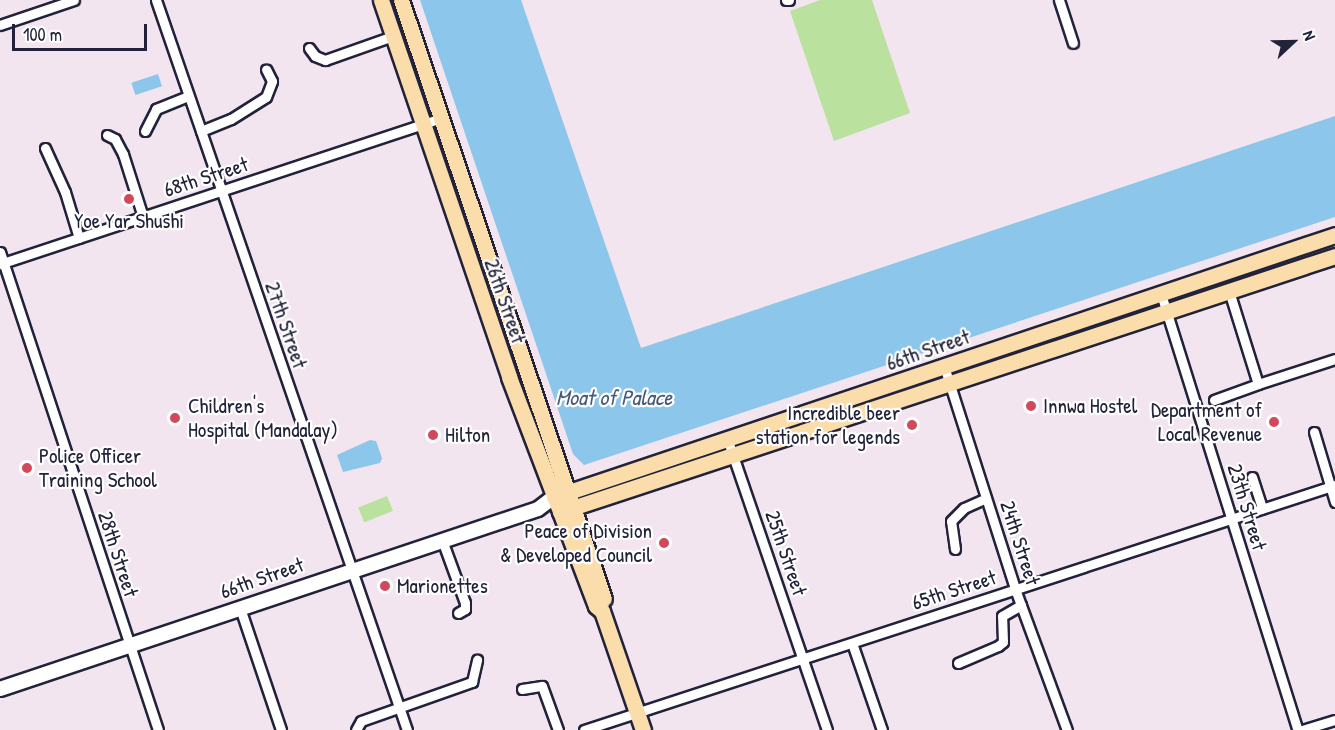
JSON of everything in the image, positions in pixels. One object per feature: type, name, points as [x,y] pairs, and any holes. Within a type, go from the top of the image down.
[{"type":"main road","name":"26th Street","points":[[381,0],[483,304],[605,602],[602,611],[643,730]]},
{"type":"main road","name":"26th Street","points":[[401,0],[442,118],[561,494]]},
{"type":"main road","name":"66th Street","points":[[561,494],[728,441],[1335,235]]},
{"type":"main road","name":"66th Street","points":[[567,510],[733,458],[1335,256]]},
{"type":"street","points":[[0,25],[72,0]]},
{"type":"street","name":"27th Street","points":[[156,0],[407,730]]},
{"type":"street","points":[[1059,0],[1073,43]]},
{"type":"street","points":[[309,48],[315,56],[325,60],[393,36]]},
{"type":"street","points":[[201,131],[231,119],[266,97],[272,81],[266,69]]},
{"type":"street","points":[[145,131],[156,109],[189,96]]},
{"type":"street","name":"68th Street","points":[[2,264],[442,118]]},
{"type":"street","points":[[107,135],[115,139],[123,154],[143,217]]},
{"type":"street","points":[[45,148],[65,192],[79,238]]},
{"type":"street","name":"28th Street","points":[[0,252],[2,264],[158,730]]},
{"type":"street","points":[[1229,291],[1258,384]]},
{"type":"street","name":"23th Street","points":[[1161,294],[1300,730]]},
{"type":"street","points":[[1214,400],[1335,359]]},
{"type":"street","name":"24th Street","points":[[944,366],[1015,589],[1067,730]]},
{"type":"street","points":[[1314,432],[1333,486],[1335,502]]},
{"type":"street","name":"25th Street","points":[[728,441],[827,730]]},
{"type":"street","points":[[1252,477],[1262,508]]},
{"type":"street","name":"65th Street","points":[[584,730],[1333,486]]},
{"type":"street","name":"66th Street","points":[[0,689],[538,509],[561,494]]},
{"type":"street","points":[[956,549],[951,520],[964,508],[986,498]]},
{"type":"street","name":"66th Street","points":[[538,509],[567,510]]},
{"type":"street","points":[[442,540],[465,603],[465,609],[458,613]]},
{"type":"street","points":[[958,663],[1003,642],[1002,616],[1021,605]]},
{"type":"street","points":[[240,608],[281,730]]},
{"type":"street","points":[[852,643],[882,730]]},
{"type":"street","points":[[356,730],[361,721],[472,682],[477,660]]},
{"type":"street","points":[[522,688],[542,686],[558,730]]},
{"type":"street","points":[[1300,730],[1335,720]]},
{"type":"green space","points":[[820,0],[872,0],[910,113],[834,141],[790,11]]},
{"type":"green space","points":[[387,496],[393,511],[364,522],[358,508]]},
{"type":"water","name":"Moat of Palace","points":[[420,0],[521,0],[641,348],[1335,116],[1335,217],[584,465],[573,454]]},
{"type":"water","points":[[158,74],[162,86],[135,95],[131,83]]},
{"type":"water","points":[[370,440],[376,441],[382,458],[380,463],[343,472],[337,455]]},
{"type":"place","name":"Yoe Yar Shushi","points":[[129,199]]},
{"type":"place","name":"Innwa Hostel","points":[[1031,406]]},
{"type":"place","name":"Children's Hospital (Mandalay)","points":[[175,418]]},
{"type":"place","name":"Department of Local Revenue","points":[[1274,422]]},
{"type":"place","name":"Incredible beer station for legends","points":[[912,425]]},
{"type":"place","name":"Hilton","points":[[433,435]]},
{"type":"place","name":"Police Officer Training School","points":[[27,468]]},
{"type":"place","name":"Peace of Division & Developed Council","points":[[664,543]]},
{"type":"place","name":"Marionettes","points":[[385,586]]}]
